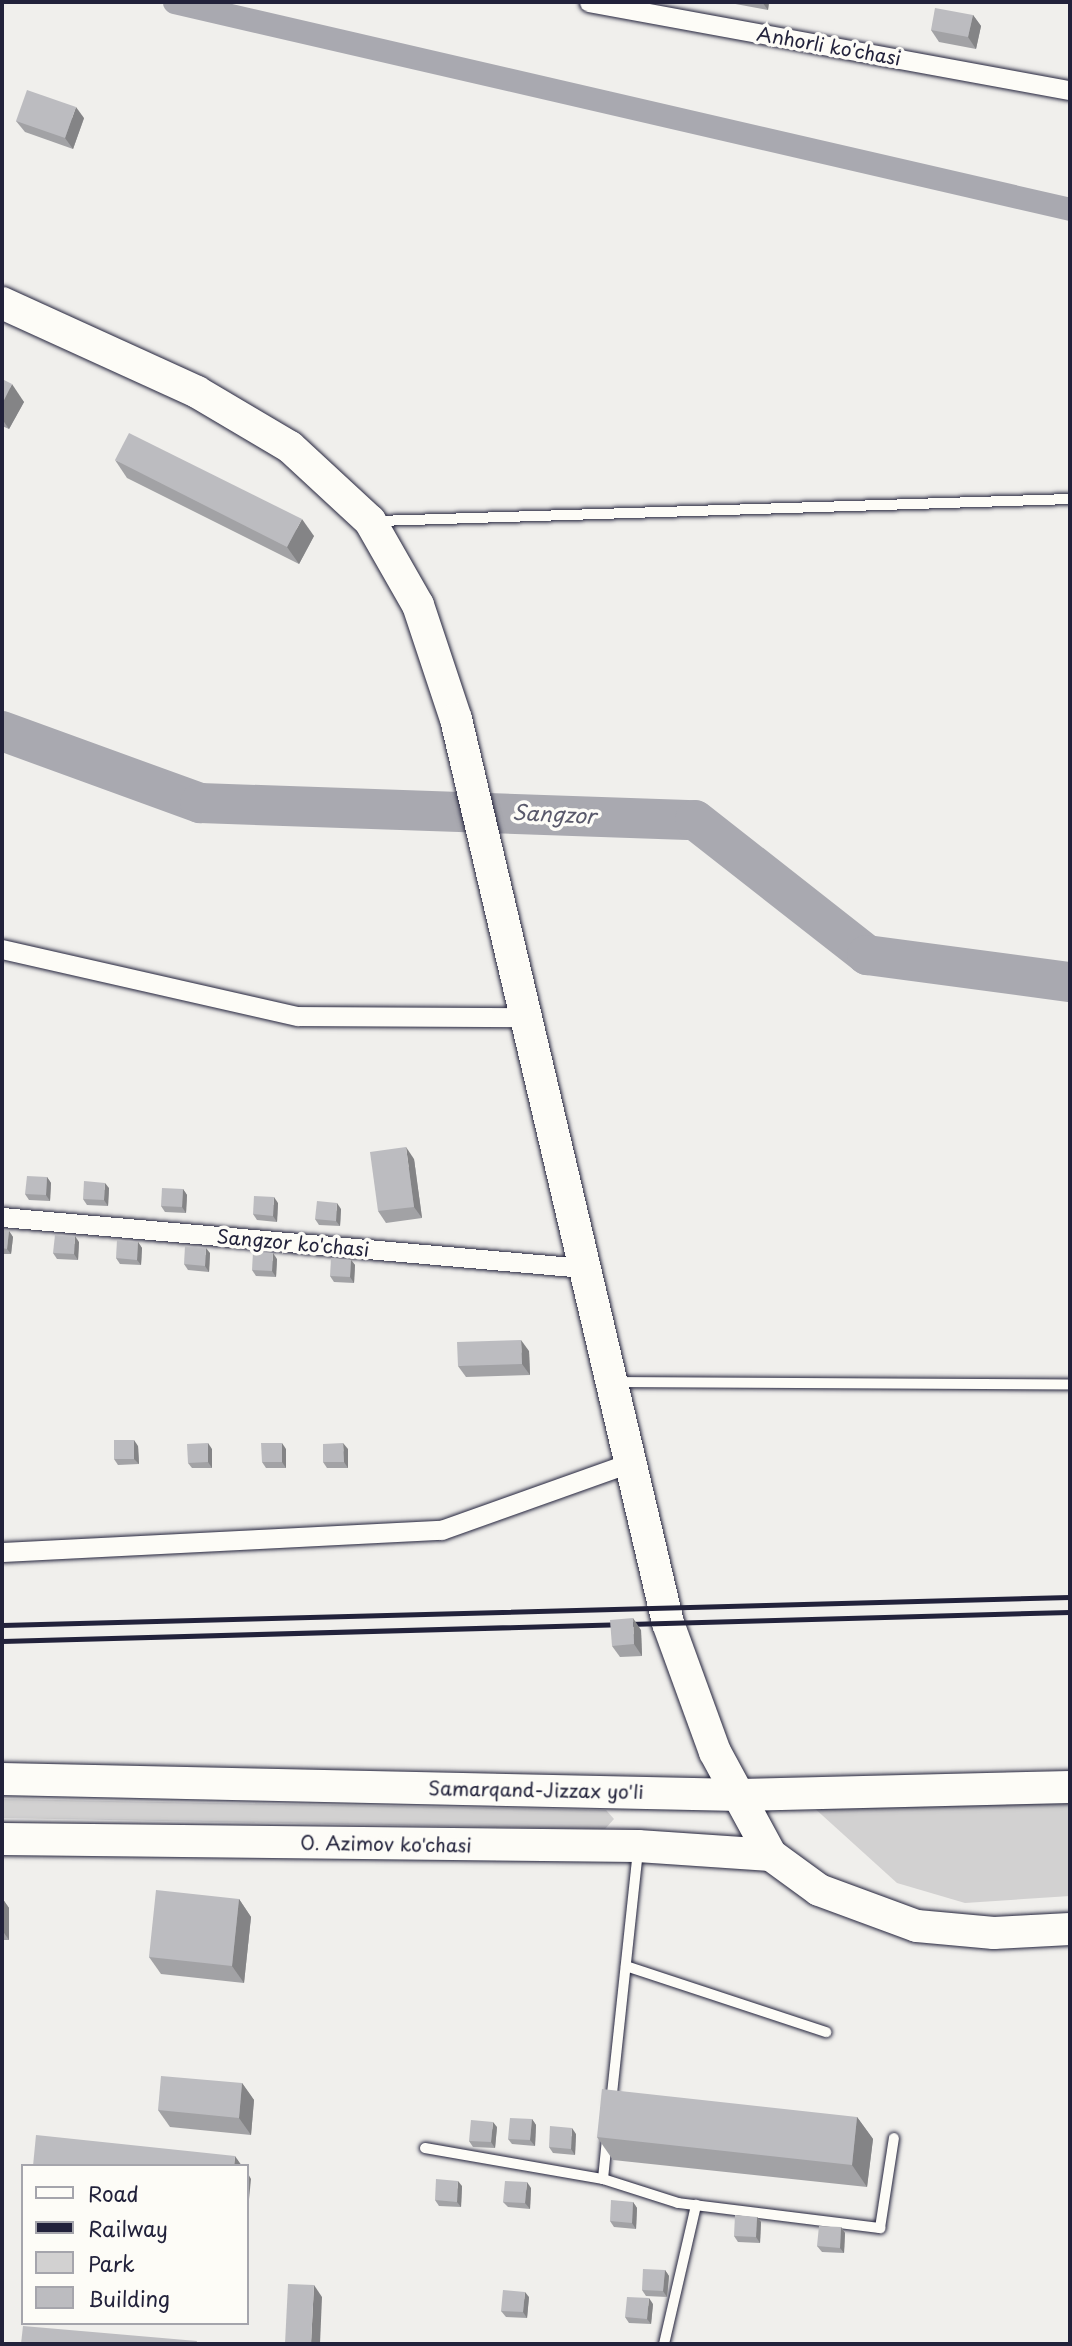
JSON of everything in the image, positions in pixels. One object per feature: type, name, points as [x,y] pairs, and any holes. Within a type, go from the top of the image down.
[{"type":"main road","points":[[2,303],[245,418],[329,478],[370,521],[422,615],[456,719],[668,1623],[715,1752],[771,1856],[819,1890],[917,1926],[993,1933],[1070,1929]]},
{"type":"main road","name":"Samarqand-Jizzax yo'li","points":[[2,1779],[740,1795],[1070,1787]]},
{"type":"main road","name":"O. Azimov ko'chasi","points":[[2,1839],[638,1846],[771,1856]]},
{"type":"street","name":"Anhorli ko'chasi","points":[[589,2],[1070,90]]},
{"type":"street","points":[[2,949],[298,1016],[525,1017]]},
{"type":"street","name":"Sangzor ko'chasi","points":[[2,1217],[584,1268]]},
{"type":"street","points":[[2,1552],[441,1530],[629,1463]]},
{"type":"lane","points":[[370,521],[1070,499]]},
{"type":"lane","points":[[610,1382],[1070,1384]]},
{"type":"lane","points":[[610,2112],[638,1846]]},
{"type":"lane","points":[[626,1966],[826,2032]]},
{"type":"lane","points":[[603,2179],[609,2126]]},
{"type":"lane","points":[[425,2148],[603,2179],[696,2205],[880,2228],[894,2138]]},
{"type":"lane","points":[[664,2344],[696,2205]]},
{"type":"green space","points":[[2,1799],[606,1810],[614,1819],[605,1829],[2,1818]]},
{"type":"green space","points":[[1070,1801],[1070,1896],[965,1903],[897,1883],[812,1806]]},
{"type":"building","points":[[935,8],[973,15],[968,37],[931,30]]},
{"type":"building","points":[[27,90],[76,107],[65,138],[16,121]]},
{"type":"building","points":[[2,379],[12,384],[2,404]]},
{"type":"building","points":[[129,433],[302,519],[287,547],[115,460]]},
{"type":"building","points":[[406,1147],[414,1207],[378,1211],[370,1152]]},
{"type":"building","points":[[27,1176],[47,1177],[46,1195],[25,1194]]},
{"type":"building","points":[[84,1181],[105,1183],[104,1200],[83,1199]]},
{"type":"building","points":[[162,1188],[183,1189],[182,1207],[161,1206]]},
{"type":"building","points":[[254,1196],[274,1197],[273,1216],[253,1214]]},
{"type":"building","points":[[317,1201],[337,1203],[336,1221],[315,1219]]},
{"type":"building","points":[[2,1230],[9,1231],[7,1249],[2,1248]]},
{"type":"building","points":[[55,1235],[75,1236],[74,1254],[53,1253]]},
{"type":"building","points":[[117,1240],[138,1242],[137,1260],[116,1258]]},
{"type":"building","points":[[185,1246],[206,1248],[205,1266],[184,1264]]},
{"type":"building","points":[[253,1252],[273,1253],[272,1271],[252,1270]]},
{"type":"building","points":[[331,1258],[351,1260],[350,1277],[330,1276]]},
{"type":"building","points":[[521,1340],[522,1364],[458,1366],[457,1342]]},
{"type":"building","points":[[114,1440],[134,1440],[134,1459],[114,1459]]},
{"type":"building","points":[[208,1443],[208,1462],[188,1463],[187,1444]]},
{"type":"building","points":[[261,1443],[282,1443],[282,1462],[262,1462]]},
{"type":"building","points":[[343,1443],[344,1462],[323,1462],[323,1444]]},
{"type":"building","points":[[633,1618],[634,1644],[612,1646],[610,1620]]},
{"type":"building","points":[[156,1890],[239,1899],[232,1966],[149,1957]]},
{"type":"building","points":[[161,2076],[242,2083],[239,2118],[158,2110]]},
{"type":"building","points":[[602,2089],[857,2117],[852,2165],[597,2137]]},
{"type":"building","points":[[510,2118],[532,2119],[530,2140],[508,2139]]},
{"type":"building","points":[[471,2120],[493,2122],[491,2142],[469,2141]]},
{"type":"building","points":[[550,2126],[572,2128],[571,2149],[549,2147]]},
{"type":"building","points":[[36,2135],[235,2156],[234,2164],[33,2164]]},
{"type":"building","points":[[436,2179],[458,2181],[457,2202],[435,2200]]},
{"type":"building","points":[[505,2181],[527,2182],[525,2203],[503,2202]]},
{"type":"building","points":[[611,2200],[633,2202],[632,2223],[610,2221]]},
{"type":"building","points":[[735,2215],[757,2217],[756,2237],[734,2236]]},
{"type":"building","points":[[819,2226],[841,2227],[840,2248],[817,2246]]},
{"type":"building","points":[[643,2269],[665,2270],[663,2291],[642,2290]]},
{"type":"building","points":[[288,2284],[314,2285],[311,2344],[285,2344]]},
{"type":"building","points":[[503,2290],[525,2292],[523,2312],[501,2311]]},
{"type":"building","points":[[627,2297],[649,2298],[647,2319],[625,2317]]},
{"type":"building","points":[[23,2326],[197,2341],[196,2344],[21,2344]]},
{"type":"waterway","points":[[174,2],[1070,209]]},
{"type":"waterway","name":"Sangzor","points":[[2,731],[200,803],[695,820],[867,955],[1070,982]]},
{"type":"railway","points":[[2,1625],[1070,1597]]},
{"type":"railway","points":[[2,1641],[1070,1612]]}]
